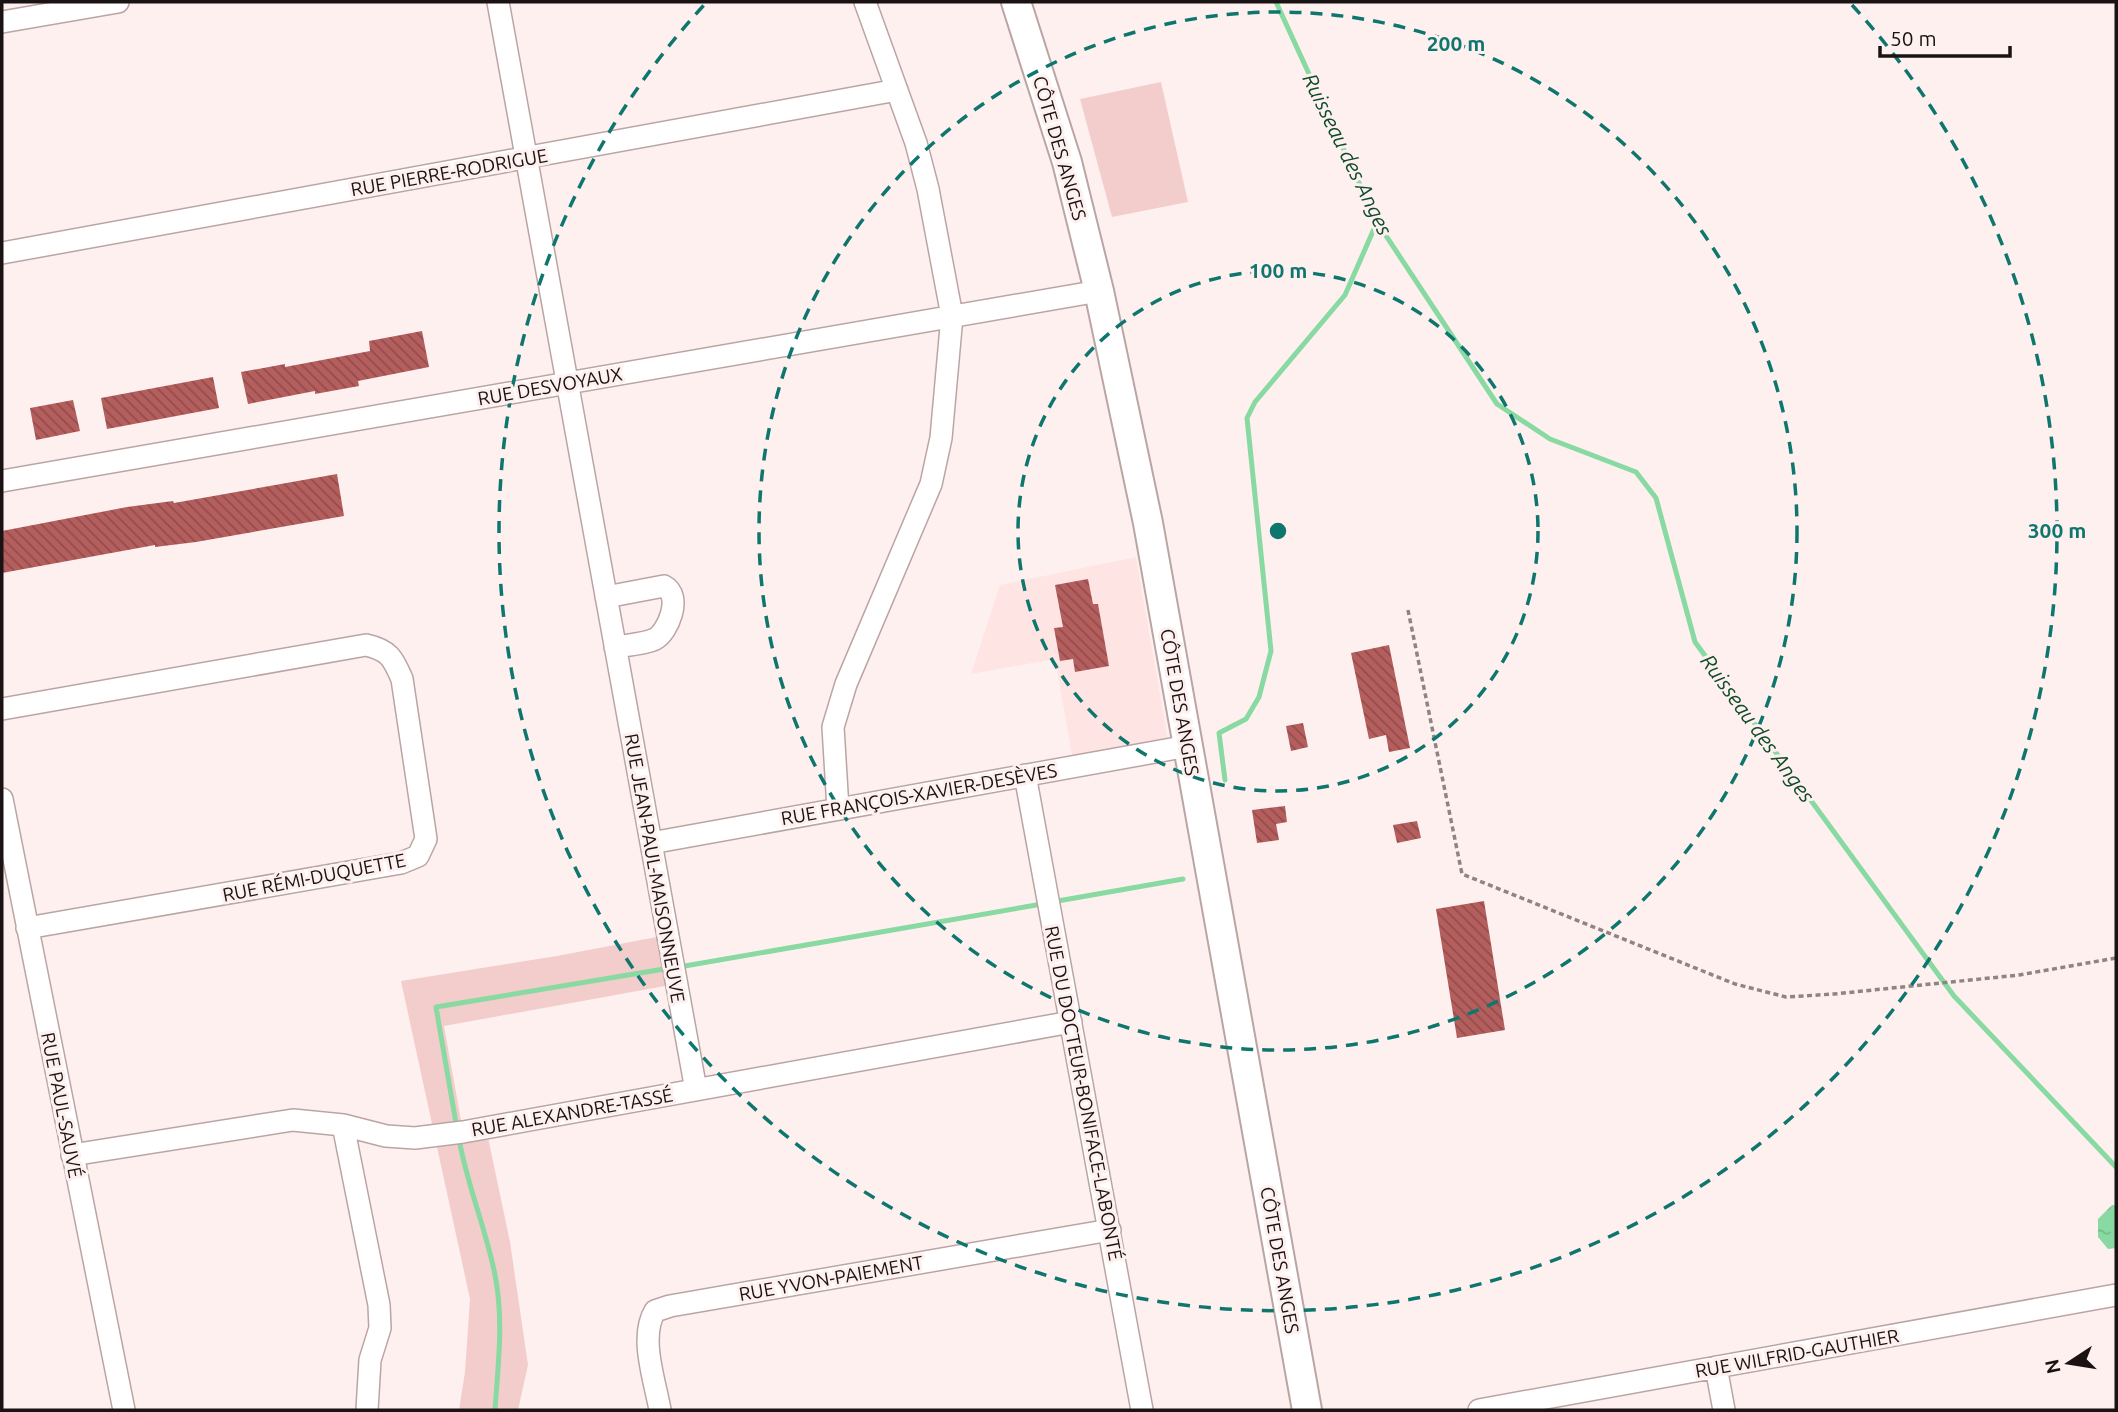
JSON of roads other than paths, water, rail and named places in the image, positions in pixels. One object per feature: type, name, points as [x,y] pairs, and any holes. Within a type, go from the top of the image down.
[{"type":"street","points":[[2,22],[118,2]]},
{"type":"street","name":"RUE JEAN-PAUL-MAISONNEUVE","points":[[498,2],[696,1090]]},
{"type":"street","points":[[838,809],[832,727],[846,684],[931,484],[941,438],[952,316],[928,189],[916,143],[865,2]]},
{"type":"street","name":"CÔTE DES ANGES","points":[[1016,2],[1067,162],[1099,291],[1148,523],[1307,1410]]},
{"type":"street","name":"RUE PIERRE-RODRIGUE","points":[[2,253],[897,90]]},
{"type":"street","name":"RUE DESVOYAUX","points":[[2,481],[1099,291]]},
{"type":"street","points":[[606,597],[664,586],[673,594],[675,602],[663,632],[654,639],[615,647]]},
{"type":"street","name":"RUE RÉMI-DUQUETTE","points":[[2,709],[366,645],[380,648],[393,658],[402,679],[426,839],[418,856],[401,863],[27,928]]},
{"type":"street","name":"RUE FRANÇOIS-XAVIER-DESÈVES","points":[[651,843],[1188,746]]},
{"type":"street","name":"RUE DU DOCTEUR-BONIFACE-LABONTÉ","points":[[1025,775],[1142,1410]]},
{"type":"street","name":"RUE PAUL-SAUVÉ","points":[[2,799],[124,1410]]},
{"type":"street","name":"RUE ALEXANDRE-TASSÉ","points":[[72,1155],[293,1120],[343,1125],[386,1136],[415,1138],[463,1132],[1071,1022]]},
{"type":"street","points":[[343,1125],[379,1305],[380,1328],[370,1360],[367,1410]]},
{"type":"street","name":"RUE YVON-PAIEMENT","points":[[660,1410],[646,1334],[654,1311],[684,1303],[1110,1230]]},
{"type":"street","name":"RUE WILFRID-GAUTHIER","points":[[1479,1410],[2116,1295]]},
{"type":"street","points":[[1716,1367],[1724,1410]]},
{"type":"water","points":[[2112,1205],[2116,1205],[2116,1248],[2108,1249],[2098,1237],[2098,1219]]},
{"type":"waterway","name":"Ruisseau des Anges","points":[[1276,2],[1377,222],[1497,404],[1550,439],[1636,472],[1656,498],[1695,642],[1954,996],[2116,1167]]},
{"type":"waterway","points":[[1225,780],[1219,733],[1246,719],[1259,697],[1271,651],[1247,418],[1255,402],[1345,295],[1377,222]]},
{"type":"waterway","points":[[1052,902],[1183,879]]},
{"type":"waterway","points":[[679,967],[1042,904]]},
{"type":"waterway","points":[[457,1129],[436,1007],[670,968]]},
{"type":"waterway","points":[[459,1139],[498,1292],[499,1342],[495,1410]]}]
